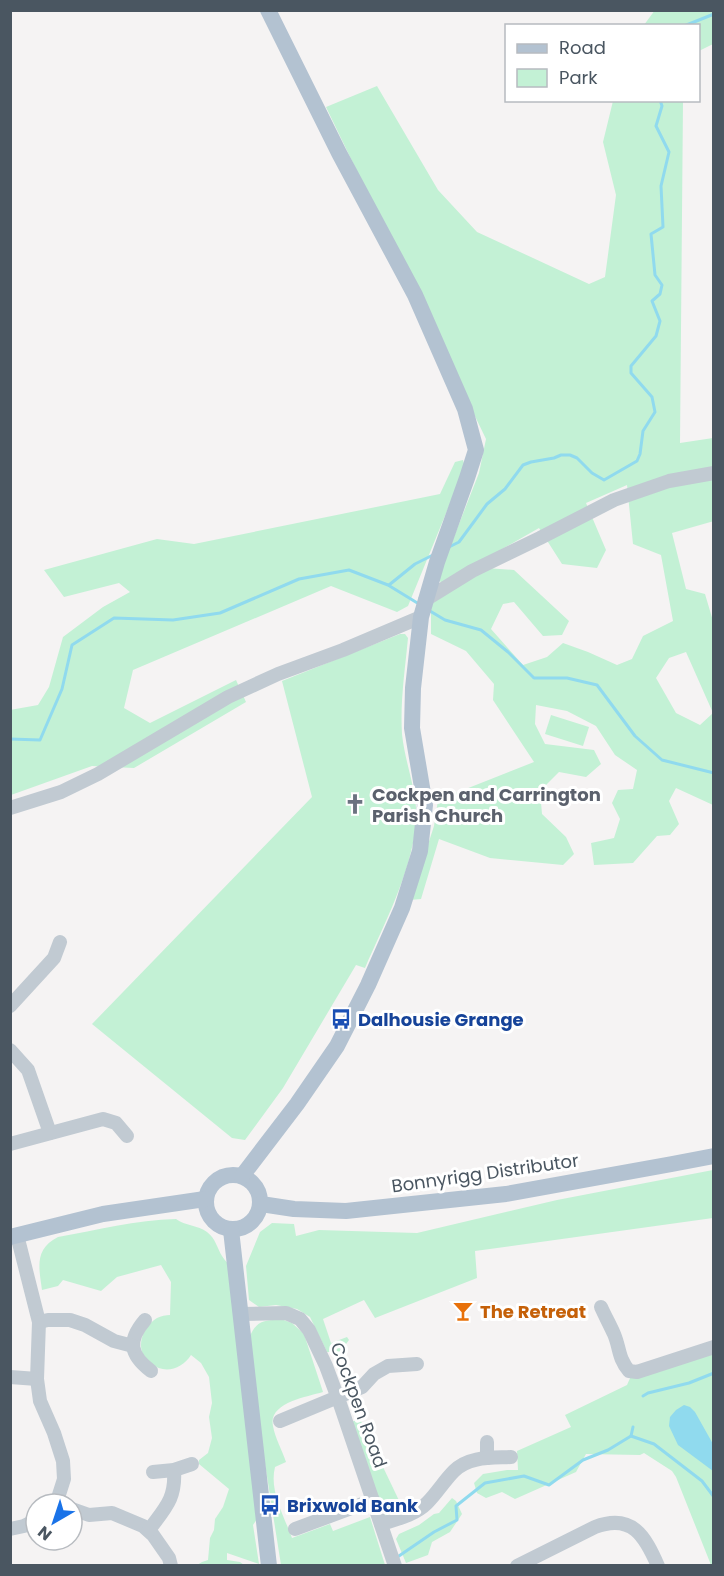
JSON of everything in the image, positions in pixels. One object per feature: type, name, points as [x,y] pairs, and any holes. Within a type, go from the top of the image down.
[{"type":"main road","points":[[242,1176],[297,1104],[337,1046],[368,985],[402,908],[420,851],[425,805],[411,728],[421,617],[440,551],[476,450],[465,409],[415,295],[339,153],[268,10]]},
{"type":"main road","name":"Bonnyrigg Distributor","points":[[261,1204],[294,1209],[346,1211],[506,1194],[714,1156]]},
{"type":"main road","points":[[234,1174],[252,1182],[259,1192],[261,1204],[250,1224],[231,1230],[212,1220],[206,1207],[206,1199],[207,1191],[212,1184],[226,1175],[234,1174]]},
{"type":"main road","points":[[14,1236],[103,1214],[206,1199]]},
{"type":"main road","points":[[231,1230],[269,1566]]},
{"type":"street","points":[[425,600],[472,571],[614,500],[669,482],[714,473]]},
{"type":"street","points":[[10,808],[61,792],[98,774],[228,697],[278,674],[421,617]]},
{"type":"street","points":[[10,1005],[54,958],[60,942]]},
{"type":"street","points":[[10,1050],[28,1070],[50,1133]]},
{"type":"street","points":[[10,1144],[104,1119],[116,1123],[127,1136]]},
{"type":"street","points":[[14,1236],[39,1322],[37,1379],[40,1401],[63,1461],[64,1479],[61,1492]]},
{"type":"street","points":[[601,1307],[615,1336],[620,1356],[630,1371],[637,1372],[714,1347]]},
{"type":"street","name":"Cockpen Road","points":[[241,1314],[286,1313],[300,1318],[309,1330],[338,1397],[395,1566]]},
{"type":"street","points":[[39,1322],[69,1320],[85,1325],[114,1341],[133,1346]]},
{"type":"street","points":[[145,1320],[139,1327],[133,1346],[140,1362],[151,1371]]},
{"type":"street","points":[[279,1421],[362,1387],[374,1374],[388,1366],[417,1364]]},
{"type":"street","points":[[10,1377],[37,1379]]},
{"type":"street","points":[[487,1442],[487,1458]]},
{"type":"street","points":[[381,1524],[406,1516],[427,1503],[462,1464],[474,1459],[511,1457]]},
{"type":"street","points":[[153,1472],[174,1470],[192,1464]]},
{"type":"street","points":[[149,1530],[172,1496],[175,1484],[174,1470]]},
{"type":"street","points":[[295,1528],[373,1500]]},
{"type":"street","points":[[84,1513],[89,1515],[112,1513],[143,1526],[149,1530],[172,1565]]},
{"type":"street","points":[[517,1566],[595,1527],[609,1523],[625,1524],[641,1534],[647,1540],[658,1566]]},
{"type":"green space","points":[[655,10],[713,11],[713,44],[700,50],[700,24],[645,24]]},
{"type":"green space","points":[[377,86],[438,190],[477,232],[589,284],[605,277],[616,195],[603,142],[613,102],[683,102],[680,443],[713,438],[714,521],[672,533],[686,589],[705,594],[713,621],[713,713],[713,805],[676,788],[669,801],[679,824],[670,835],[657,836],[633,863],[594,865],[591,843],[614,838],[620,819],[612,803],[618,790],[633,789],[637,770],[615,755],[596,726],[567,711],[536,705],[535,724],[545,744],[594,750],[601,764],[586,777],[559,772],[540,791],[542,814],[566,837],[574,854],[563,865],[490,858],[439,839],[421,899],[410,900],[434,826],[438,800],[534,762],[493,700],[494,684],[466,651],[431,634],[431,604],[486,568],[514,570],[569,621],[562,635],[543,636],[514,602],[503,604],[491,629],[523,665],[547,657],[563,643],[617,665],[632,659],[643,636],[673,621],[661,555],[633,544],[627,485],[586,503],[606,550],[597,568],[562,564],[539,528],[443,583],[437,580],[479,473],[486,439],[326,107]],"holes":[[[686,652],[713,713],[700,725],[676,713],[656,678],[669,658]]]},
{"type":"green space","points":[[463,460],[465,467],[408,606],[397,612],[331,586],[133,670],[124,708],[150,723],[236,680],[246,702],[134,768],[92,766],[11,795],[10,710],[38,705],[49,687],[63,637],[103,607],[130,592],[119,583],[64,597],[44,570],[157,539],[194,544],[440,494],[455,462]]},
{"type":"green space","points":[[405,634],[408,638],[402,698],[402,734],[416,802],[413,844],[402,880],[365,968],[356,965],[283,1088],[245,1140],[232,1138],[92,1024],[312,797],[282,681]]},
{"type":"green space","points":[[551,715],[589,727],[583,746],[545,734]]},
{"type":"green space","points":[[713,1170],[713,1218],[475,1251],[477,1278],[375,1318],[364,1300],[323,1319],[331,1343],[347,1337],[349,1340],[340,1352],[327,1352],[310,1317],[297,1309],[276,1305],[259,1307],[249,1300],[246,1266],[260,1232],[272,1223],[294,1224],[296,1236],[319,1230],[417,1233],[557,1200]]},
{"type":"green space","points":[[176,1219],[207,1232],[232,1268],[257,1519],[253,1525],[259,1564],[227,1553],[227,1560],[244,1565],[197,1565],[208,1560],[215,1519],[223,1507],[229,1489],[199,1464],[199,1460],[208,1453],[212,1438],[209,1417],[212,1403],[209,1377],[201,1363],[191,1355],[178,1367],[161,1369],[146,1359],[142,1351],[141,1340],[149,1325],[157,1318],[170,1315],[171,1282],[161,1265],[117,1277],[101,1291],[63,1280],[58,1286],[42,1290],[39,1267],[42,1253],[50,1242],[58,1237],[131,1223]]},
{"type":"green space","points":[[281,1319],[292,1323],[304,1334],[323,1392],[282,1406],[273,1418],[274,1430],[286,1462],[275,1467],[274,1485],[278,1503],[292,1538],[330,1524],[333,1531],[370,1517],[385,1565],[281,1565],[260,1432],[250,1336],[258,1324]]},
{"type":"green space","points":[[713,1351],[713,1565],[711,1565],[676,1477],[672,1471],[644,1453],[640,1455],[586,1454],[576,1472],[515,1499],[502,1492],[486,1498],[477,1493],[474,1483],[483,1474],[518,1470],[517,1451],[571,1427],[565,1415],[627,1385],[631,1376]]},
{"type":"green space","points":[[360,1419],[405,1513],[382,1518],[348,1423]]},
{"type":"green space","points":[[452,1498],[456,1501],[462,1514],[450,1532],[432,1542],[428,1555],[406,1563],[396,1539],[399,1534],[439,1513]]},
{"type":"water","points":[[684,1405],[695,1412],[713,1444],[713,1471],[678,1445],[669,1426],[670,1417]]},
{"type":"waterway","points":[[689,24],[714,14]]},
{"type":"waterway","points":[[449,547],[459,542],[487,504],[505,489],[523,465],[561,455],[570,455],[604,480],[637,461],[643,431],[655,412],[652,397],[631,373],[631,366],[656,336],[660,321],[652,301],[660,294],[662,285],[655,275],[651,234],[663,227],[661,186],[669,152],[656,126],[662,106],[661,102]]},
{"type":"waterway","points":[[389,585],[415,564],[433,555]]},
{"type":"waterway","points":[[10,739],[40,740],[62,689],[72,645],[114,618],[173,620],[220,613],[299,579],[349,570],[388,585],[419,604]]},
{"type":"waterway","points":[[430,611],[445,620],[481,630],[508,652],[534,678],[567,678],[597,685],[635,736],[662,760],[714,773]]},
{"type":"waterway","points":[[643,1396],[689,1383],[714,1373]]},
{"type":"waterway","points":[[631,1436],[633,1427]]},
{"type":"waterway","points":[[396,1558],[434,1532],[457,1520],[456,1506],[485,1483],[524,1476],[549,1485],[583,1460],[608,1450],[631,1436],[654,1444],[702,1481],[714,1497]]},
{"type":"place","name":"Cockpen and Carrington Parish Church","points":[[355,804]]},
{"type":"place","name":"Dalhousie Grange","points":[[341,1019]]},
{"type":"place","name":"The Retreat","points":[[463,1311]]},
{"type":"place","name":"Brixwold Bank","points":[[270,1505]]}]
